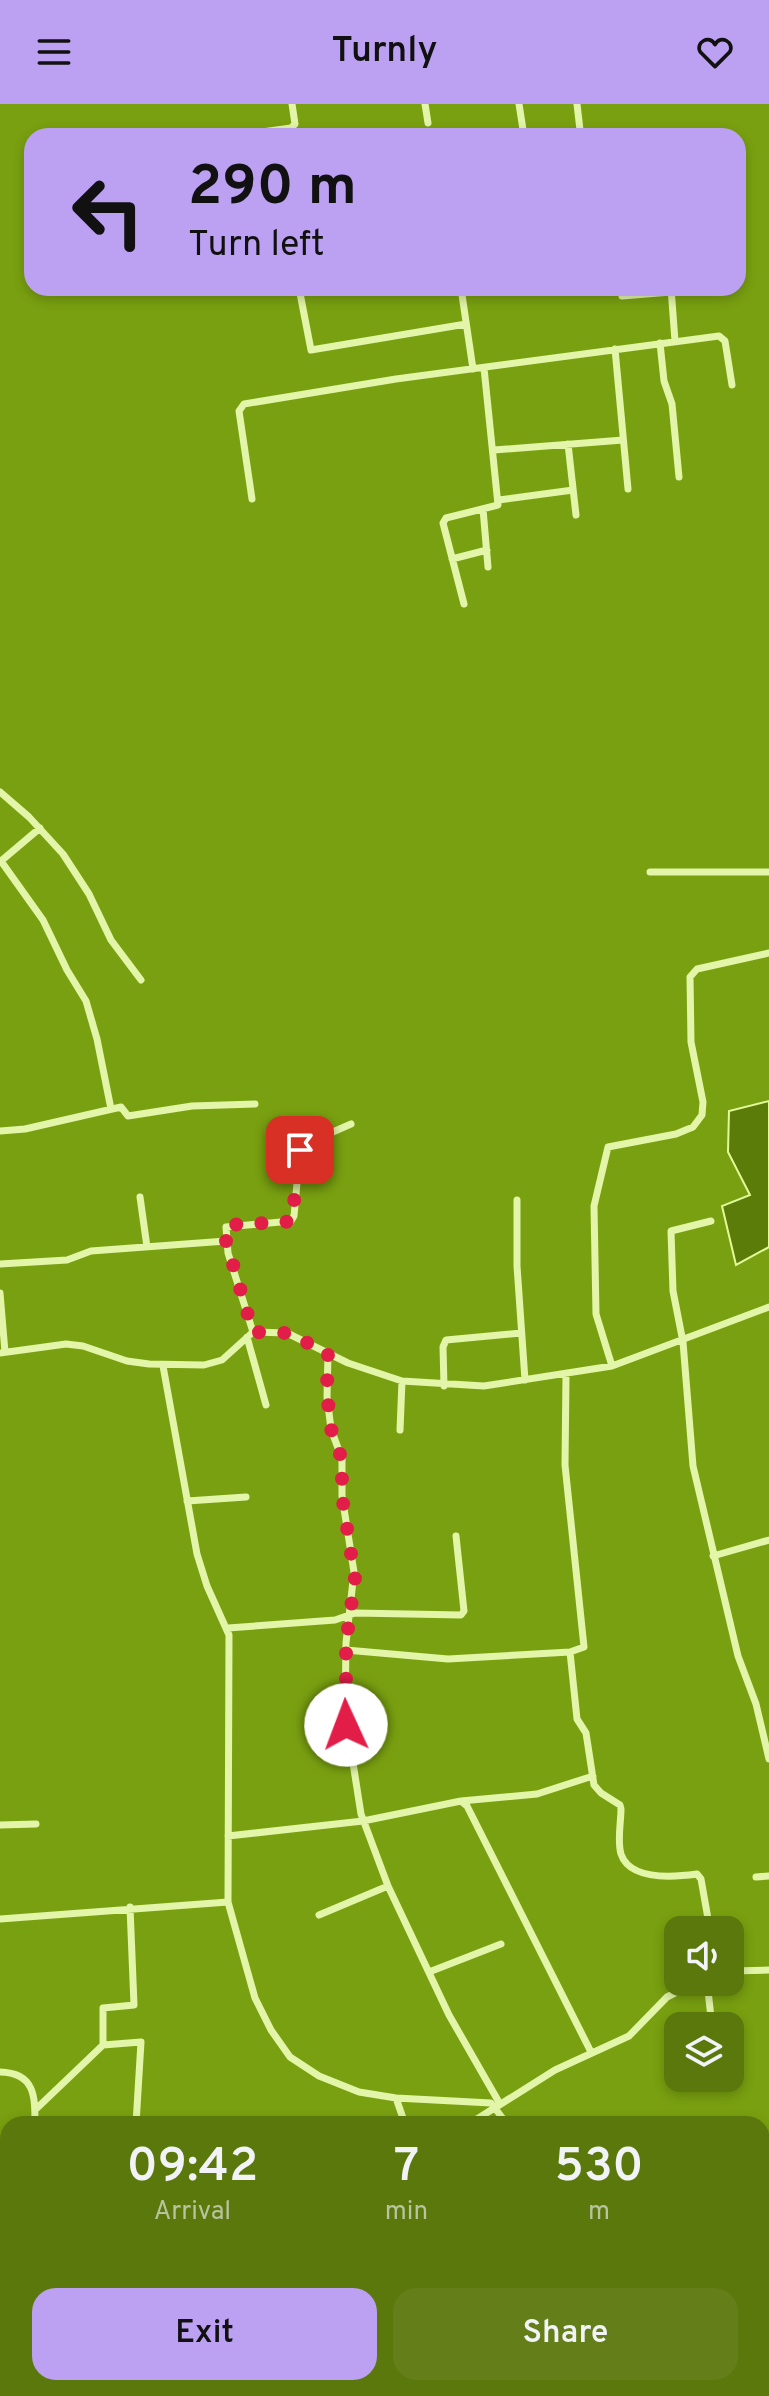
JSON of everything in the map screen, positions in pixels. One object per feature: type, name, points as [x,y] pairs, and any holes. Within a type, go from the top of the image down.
[{"type":"street","points":[[291,128],[295,124],[292,104]]},
{"type":"street","points":[[425,104],[428,123]]},
{"type":"street","points":[[519,104],[523,128]]},
{"type":"street","points":[[577,104],[580,128]]},
{"type":"street","points":[[301,296],[311,350],[466,324]]},
{"type":"street","points":[[462,296],[473,369]]},
{"type":"street","points":[[671,296],[675,341]]},
{"type":"street","points":[[252,499],[239,411],[242,405],[473,369],[723,337],[732,385]]},
{"type":"street","points":[[660,343],[664,377],[672,404],[679,477]]},
{"type":"street","points":[[615,349],[628,489]]},
{"type":"street","points":[[464,604],[444,520],[498,505],[484,368]]},
{"type":"street","points":[[494,450],[623,440]]},
{"type":"street","points":[[568,444],[576,515]]},
{"type":"street","points":[[499,500],[573,490]]},
{"type":"street","points":[[483,509],[488,567]]},
{"type":"street","points":[[452,559],[487,550]]},
{"type":"street","points":[[0,792],[40,828],[74,870],[111,940],[141,980]]},
{"type":"street","points":[[40,828],[1,861],[43,920],[86,1001],[111,1109]]},
{"type":"street","points":[[650,872],[769,872]]},
{"type":"street","points":[[612,1366],[596,1314],[594,1206],[608,1147],[676,1134],[693,1127],[702,1115],[703,1102],[691,1042],[690,977],[697,969],[769,953]]},
{"type":"street","points":[[0,1131],[25,1129],[122,1107],[128,1116],[192,1106],[255,1104]]},
{"type":"street","points":[[266,1405],[226,1241],[226,1227],[291,1221],[300,1150],[310,1142],[351,1124]]},
{"type":"street","points":[[140,1197],[147,1247]]},
{"type":"street","points":[[517,1200],[525,1380]]},
{"type":"street","points":[[711,1221],[671,1231],[673,1299],[683,1342],[693,1466],[742,1672],[756,1704],[769,1759]]},
{"type":"street","points":[[0,1264],[67,1260],[91,1251],[226,1241]]},
{"type":"street","points":[[0,1293],[2,1353],[66,1344],[83,1346],[127,1361],[195,1366],[219,1362],[250,1334],[287,1333],[348,1363],[402,1381],[444,1386],[498,1385],[612,1366],[683,1342],[769,1307]]},
{"type":"street","points":[[444,1386],[443,1347],[446,1340],[521,1333]]},
{"type":"street","points":[[328,1353],[331,1429],[342,1459],[342,1496],[354,1572],[346,1650],[346,1725],[363,1821],[388,1886],[449,2015],[503,2116]]},
{"type":"street","points":[[163,1366],[201,1569],[228,1628],[228,1902],[255,1998],[290,2057],[334,2084],[396,2098],[498,2105]]},
{"type":"street","points":[[346,1650],[448,1659],[570,1652],[581,1649],[585,1644],[565,1465],[566,1375]]},
{"type":"street","points":[[400,1430],[402,1381]]},
{"type":"street","points":[[187,1501],[246,1497]]},
{"type":"street","points":[[228,1628],[335,1620],[359,1613],[461,1615],[464,1611],[456,1536]]},
{"type":"street","points":[[713,1556],[769,1540]]},
{"type":"street","points":[[570,1652],[577,1719],[586,1733],[597,1789],[616,1801],[621,1809],[620,1850],[625,1861],[641,1872],[678,1876],[697,1874],[701,1879],[708,1916]]},
{"type":"street","points":[[228,1836],[363,1821],[461,1801],[537,1794],[593,1776]]},
{"type":"street","points":[[461,1801],[467,1806],[591,2052]]},
{"type":"street","points":[[0,1825],[36,1824]]},
{"type":"street","points":[[756,1877],[769,1876]]},
{"type":"street","points":[[319,1915],[388,1886]]},
{"type":"street","points":[[0,1919],[228,1902]]},
{"type":"street","points":[[103,2045],[103,2008],[134,2005],[130,1907]]},
{"type":"street","points":[[429,1972],[501,1944]]},
{"type":"street","points":[[744,1971],[769,1970]]},
{"type":"street","points":[[481,2116],[555,2070],[629,2036],[669,1996]]},
{"type":"street","points":[[35,2110],[103,2045],[141,2042],[136,2116]]},
{"type":"street","points":[[0,2072],[15,2074],[26,2081],[34,2092],[35,2116]]},
{"type":"street","points":[[396,2098],[402,2116]]},
{"type":"shaded area","points":[[769,1101],[769,1247],[736,1265],[722,1206],[750,1195],[728,1152],[729,1111]]},
{"type":"route","points":[[300,1150],[292,1219],[289,1222],[228,1225],[226,1241],[253,1332],[287,1333],[328,1353],[329,1413],[332,1434],[342,1459],[342,1496],[355,1579],[346,1643],[346,1725]]}]
